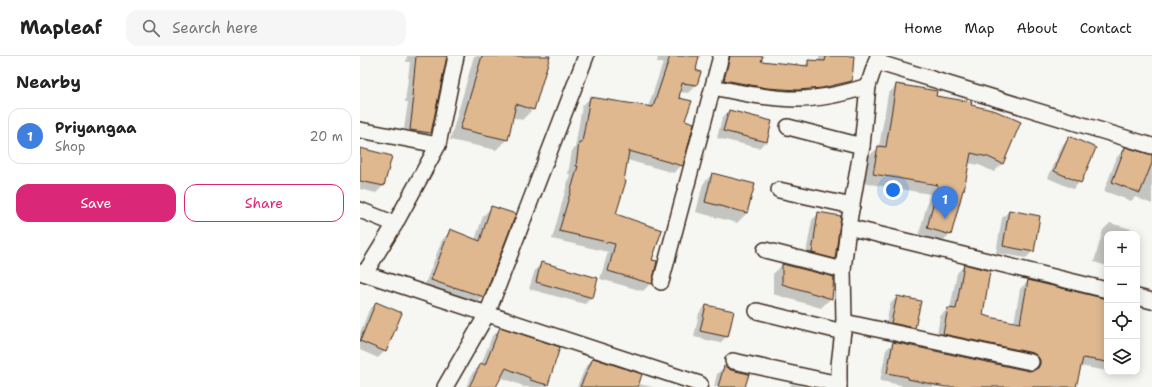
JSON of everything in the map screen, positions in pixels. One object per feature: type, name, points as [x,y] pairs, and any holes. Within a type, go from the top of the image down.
[{"type":"street","points":[[456,56],[438,144],[395,224],[362,272],[700,384]]},
{"type":"street","points":[[445,387],[487,314],[586,56]]},
{"type":"street","points":[[661,282],[721,56]]},
{"type":"street","points":[[733,361],[839,386],[839,365],[844,327],[843,270],[848,227],[862,146],[868,86],[877,59],[1152,146]]},
{"type":"street","points":[[712,87],[751,95],[799,99],[842,94],[868,86]]},
{"type":"street","points":[[788,127],[862,146]]},
{"type":"street","points":[[360,130],[438,144]]},
{"type":"street","points":[[779,190],[852,206]]},
{"type":"street","points":[[360,210],[395,224]]},
{"type":"street","points":[[848,227],[1104,289]]},
{"type":"street","points":[[766,250],[843,270]]},
{"type":"street","points":[[1140,298],[1152,301]]},
{"type":"street","points":[[756,311],[1031,362]]},
{"type":"building","points":[[416,56],[447,56],[431,133],[410,130],[414,96],[412,96]]},
{"type":"building","points":[[482,56],[550,56],[534,110],[516,104],[508,140],[460,129]]},
{"type":"building","points":[[670,56],[699,56],[696,70],[701,72],[697,85],[682,83],[679,98],[692,101],[685,120],[694,123],[683,166],[629,151],[624,181],[626,181],[616,214],[662,230],[652,260],[657,261],[652,284],[608,271],[615,244],[559,231],[578,166],[576,166],[579,142],[582,142],[590,97],[653,107]]},
{"type":"building","points":[[730,56],[763,56],[761,61],[808,66],[808,60],[825,61],[826,56],[854,56],[852,81],[822,88],[798,90],[767,88],[724,80]]},
{"type":"building","points":[[896,84],[937,91],[936,96],[972,102],[971,105],[996,111],[1021,122],[1003,164],[988,157],[971,153],[964,190],[951,235],[927,228],[938,185],[873,174],[878,146],[886,147]]},
{"type":"building","points":[[729,110],[772,121],[767,142],[723,131]]},
{"type":"building","points":[[1069,136],[1096,148],[1081,183],[1054,171]]},
{"type":"building","points":[[1125,147],[1152,155],[1152,163],[1140,193],[1112,182]]},
{"type":"building","points":[[360,148],[392,156],[384,186],[360,181]]},
{"type":"building","points":[[712,173],[755,184],[747,213],[705,202]]},
{"type":"building","points":[[491,206],[516,214],[484,297],[431,280],[450,229],[480,241]]},
{"type":"building","points":[[1009,210],[1040,216],[1034,252],[1003,246]]},
{"type":"building","points":[[818,212],[841,216],[835,259],[812,253]]},
{"type":"building","points":[[541,262],[598,278],[593,298],[536,282]]},
{"type":"building","points":[[782,264],[834,277],[832,299],[782,284]]},
{"type":"building","points":[[964,264],[990,271],[983,315],[994,318],[1020,323],[1028,280],[1104,298],[1104,362],[1083,358],[1076,387],[945,387],[887,373],[893,342],[1029,371],[1038,368],[1040,360],[1033,353],[943,334],[948,308],[956,309]]},
{"type":"building","points":[[897,296],[921,301],[915,328],[891,323]]},
{"type":"building","points":[[376,302],[402,313],[386,352],[360,341]]},
{"type":"building","points":[[706,305],[734,311],[728,337],[700,331]]},
{"type":"building","points":[[500,327],[560,347],[548,385],[530,380],[530,378],[506,368],[496,387],[469,387],[481,363],[485,365]]},
{"type":"building","points":[[593,358],[642,374],[638,387],[580,387]]},
{"type":"building","points":[[724,366],[731,370],[749,374],[745,387],[718,387]]},
{"type":"place","name":"Priyangaa","points":[[945,219]]}]
